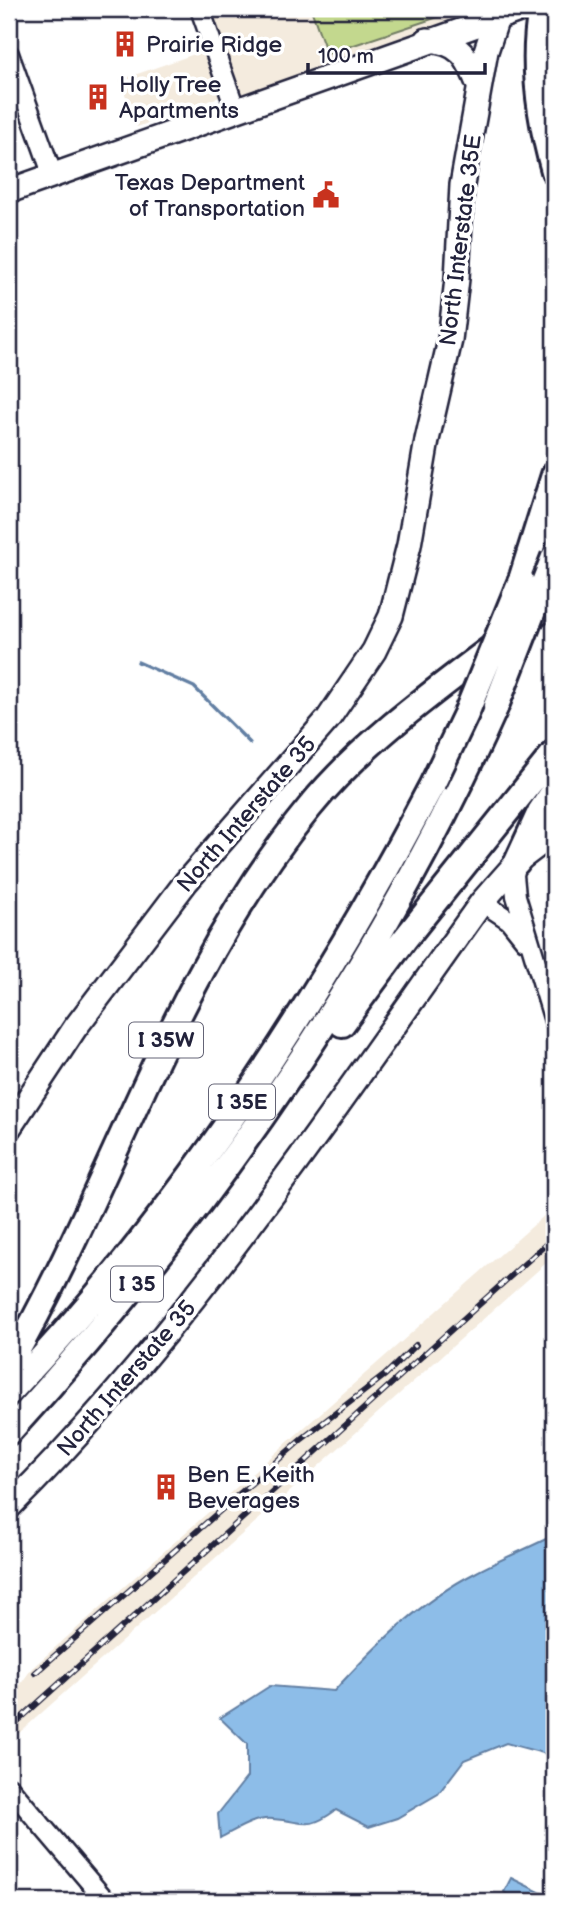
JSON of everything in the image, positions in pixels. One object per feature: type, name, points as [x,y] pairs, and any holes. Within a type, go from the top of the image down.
[{"type":"highway","points":[[541,9],[536,70],[543,127],[554,171]]},
{"type":"highway","name":"I 35E","points":[[9,1393],[87,1306],[169,1204],[295,1024],[364,909],[433,783],[466,715],[521,580],[554,475]]},
{"type":"highway","name":"I 35E","points":[[257,1127],[331,1014],[389,917],[449,808],[496,705],[554,557]]},
{"type":"highway","name":"I 35W","points":[[9,1365],[32,1325],[94,1198],[194,981],[249,887],[310,806],[370,746],[554,600]]},
{"type":"highway","points":[[257,1127],[344,1022],[404,940],[554,752]]},
{"type":"highway","points":[[517,862],[547,810],[554,791]]},
{"type":"highway","name":"I 35","points":[[9,1432],[60,1377],[169,1245],[257,1127]]},
{"type":"main road","points":[[9,191],[236,111],[498,13],[522,9]]},
{"type":"main road","name":"North Interstate 35E","points":[[422,472],[453,321],[462,185],[486,51],[498,13]]},
{"type":"main road","points":[[427,40],[452,44],[464,52],[481,89]]},
{"type":"main road","name":"North Interstate 35","points":[[9,1128],[75,1028],[170,903],[231,828],[312,738],[373,651],[391,616],[422,472]]},
{"type":"main road","name":"North Interstate 35","points":[[482,902],[483,893],[523,828],[547,810]]},
{"type":"main road","name":"North Interstate 35","points":[[9,1507],[134,1372],[204,1287],[482,902],[517,862],[554,833]]},
{"type":"street","points":[[200,9],[236,111]]},
{"type":"street","points":[[9,54],[53,176]]},
{"type":"street","points":[[517,862],[514,884],[554,1021]]},
{"type":"street","points":[[482,902],[515,926],[532,952]]},
{"type":"street","points":[[9,1787],[106,1901]]},
{"type":"shaded area","points":[[241,9],[484,9],[242,97],[214,19]]},
{"type":"shaded area","points":[[203,51],[219,97],[137,127],[120,80]]},
{"type":"shaded area","points":[[554,1207],[554,1256],[9,1742],[9,1701],[32,1668]]},
{"type":"green space","points":[[311,9],[462,9],[327,54]]},
{"type":"water","points":[[554,1535],[554,1756],[506,1743],[464,1760],[438,1794],[397,1818],[369,1827],[336,1810],[318,1821],[305,1824],[273,1819],[259,1820],[220,1838],[218,1814],[247,1777],[247,1744],[220,1718],[270,1686],[334,1691],[382,1641],[436,1597],[475,1573]]},
{"type":"water","points":[[511,1878],[554,1901],[516,1901],[504,1892]]},
{"type":"waterway","points":[[138,662],[194,687],[250,743]]},
{"type":"railway","points":[[9,1729],[554,1237]]},
{"type":"railway","points":[[35,1673],[302,1439],[385,1375],[416,1345]]},
{"type":"place","name":"Prairie Ridge","points":[[125,44]]},
{"type":"place","name":"Holly Tree Apartments","points":[[98,97]]},
{"type":"place","name":"Texas Department of Transportation","points":[[326,195]]},
{"type":"place","name":"Ben E. Keith Beverages","points":[[166,1487]]}]
